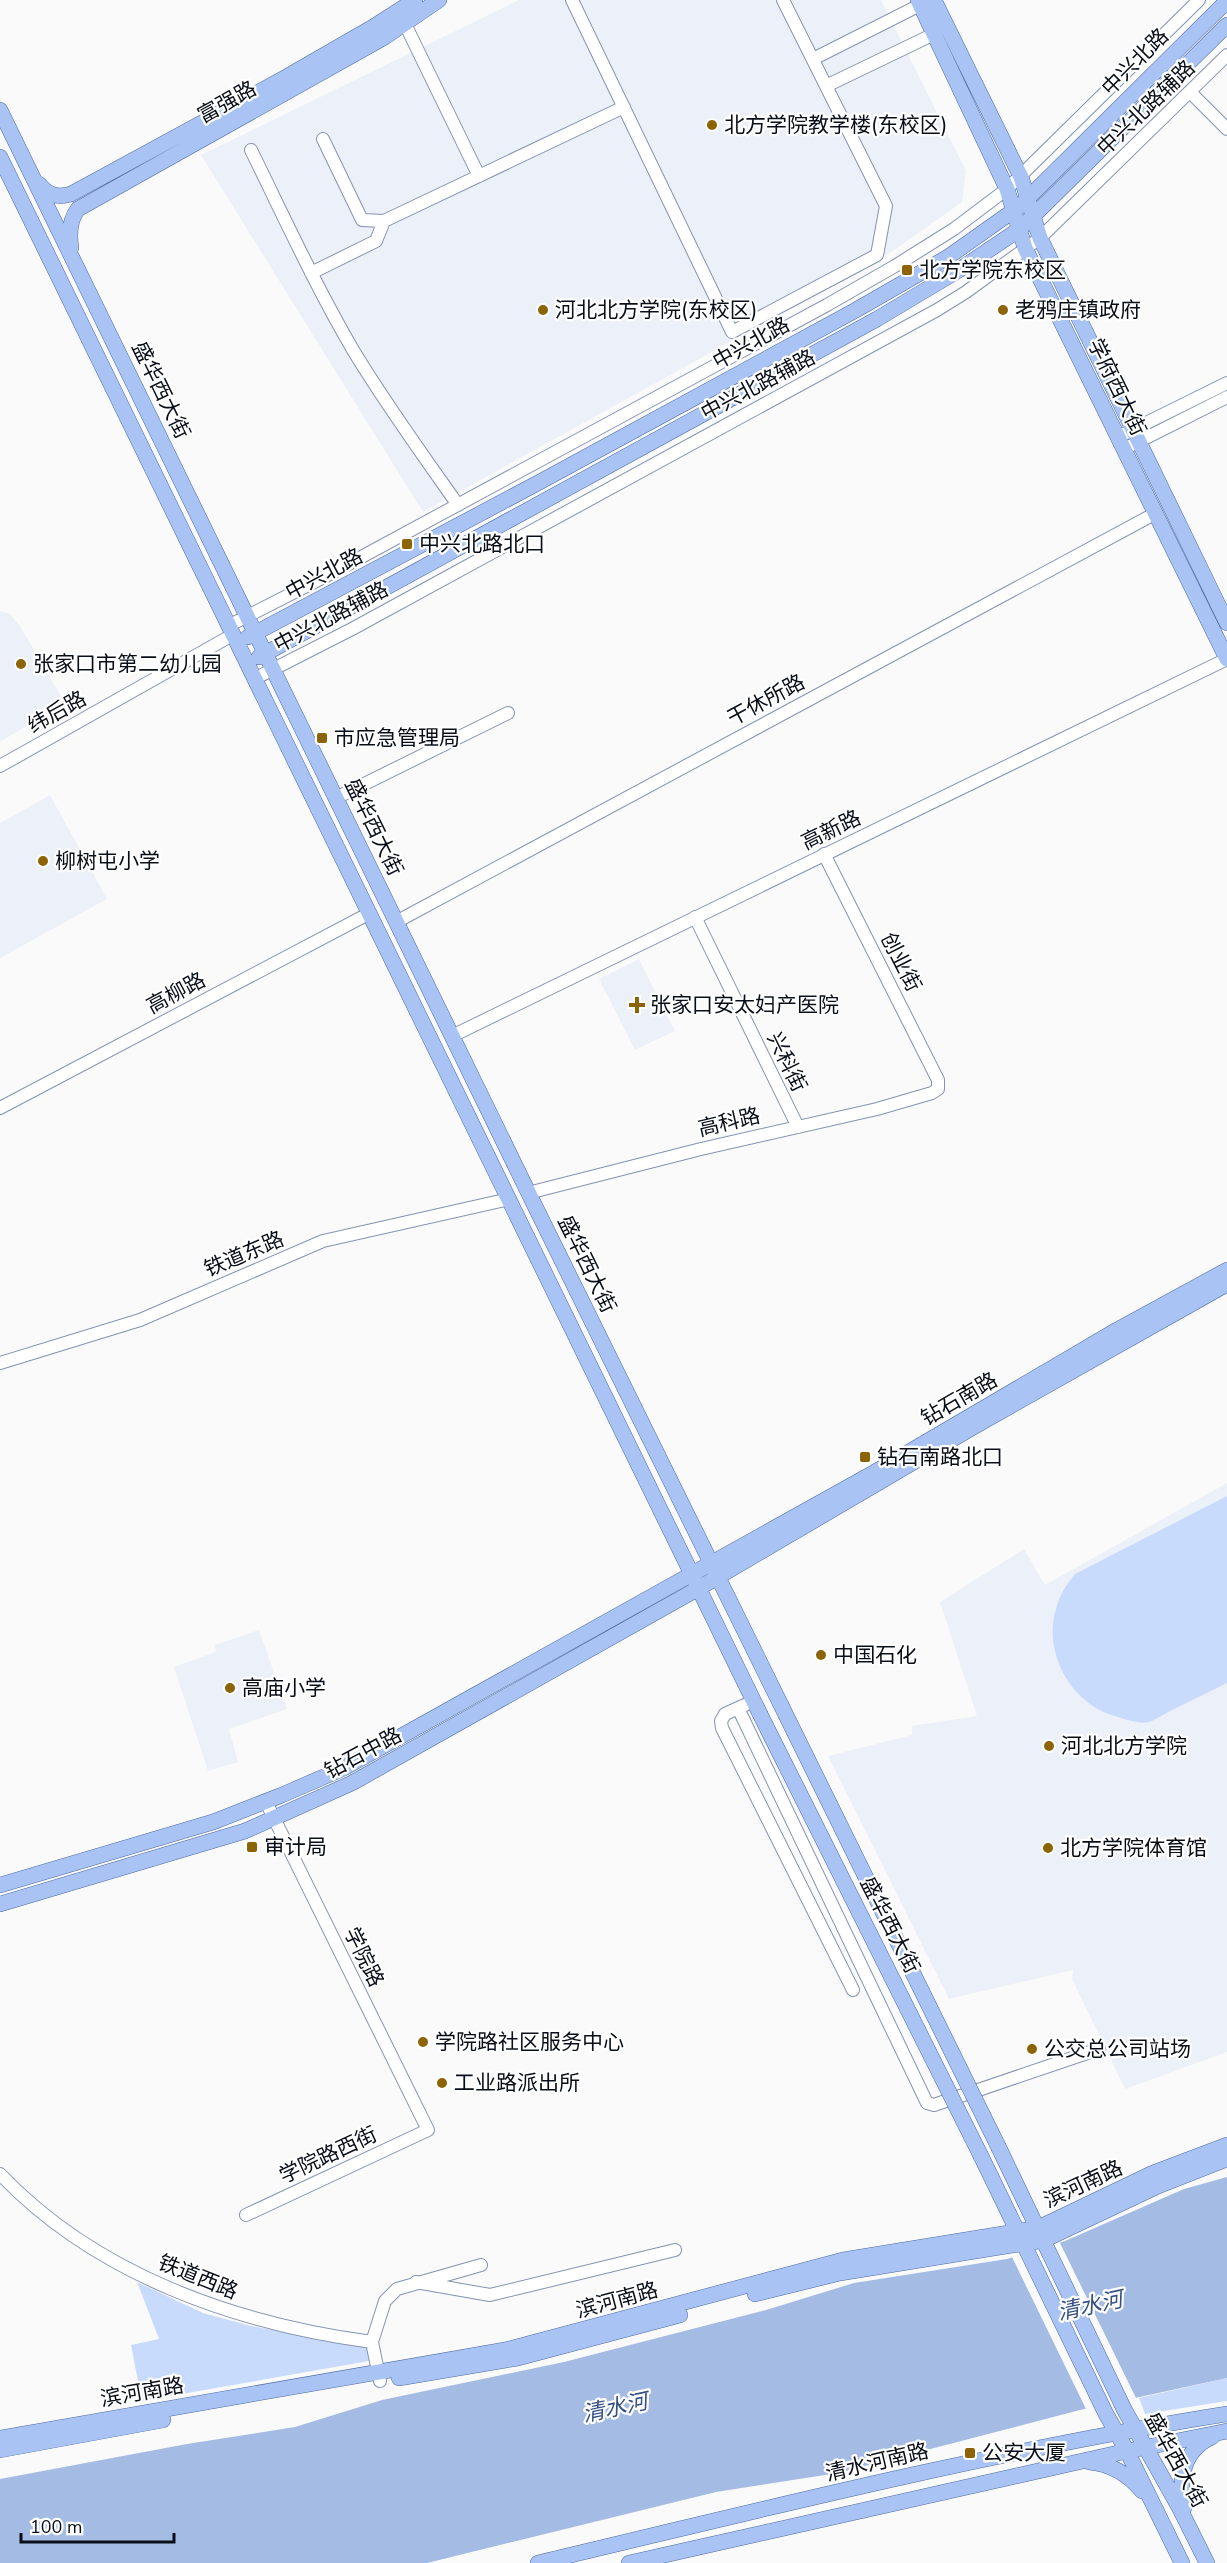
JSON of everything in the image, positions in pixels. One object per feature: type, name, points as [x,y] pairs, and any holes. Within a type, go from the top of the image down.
[{"type":"main road","name":"富强路","points":[[49,214],[71,194],[298,70],[415,0]]},
{"type":"main road","name":"富强路","points":[[49,214],[78,208],[405,24],[439,0]]},
{"type":"main road","name":"中兴北路","points":[[232,635],[256,633],[856,310],[948,257],[1028,196],[1227,1]]},
{"type":"main road","name":"学府西大街","points":[[924,2],[1021,177],[1040,238],[1128,439],[1155,513],[1227,659]]},
{"type":"main road","name":"学府西大街","points":[[924,2],[934,34],[1007,189],[1025,248],[1227,623]]},
{"type":"main road","name":"中兴北路","points":[[248,662],[877,319],[959,270],[1035,217],[1227,26]]},
{"type":"main road","name":"盛华西大街","points":[[0,110],[528,1193],[719,1576],[1043,2237],[1124,2409],[1207,2563]]},
{"type":"main road","name":"盛华西大街","points":[[0,157],[757,1707],[981,2156],[1106,2414],[1127,2451],[1182,2563]]},
{"type":"main road","points":[[33,177],[46,192],[62,197],[71,194]]},
{"type":"main road","points":[[15,186],[33,211],[49,214],[43,238],[48,256]]},
{"type":"main road","points":[[74,260],[70,226],[78,208]]},
{"type":"main road","name":"钻石南路","points":[[712,1562],[875,1472],[1117,1330],[1227,1270]]},
{"type":"main road","name":"钻石南路","points":[[719,1576],[1101,1353],[1227,1284]]},
{"type":"main road","points":[[602,1390],[621,1381]]},
{"type":"main road","name":"钻石中路","points":[[0,1886],[213,1821],[266,1802],[344,1768],[712,1562]]},
{"type":"main road","name":"钻石中路","points":[[0,1904],[245,1831],[274,1819],[362,1778],[719,1576]]},
{"type":"main road","name":"滨河南路","points":[[1043,2237],[1154,2174],[1227,2145]]},
{"type":"main road","name":"滨河南路","points":[[0,2438],[379,2377],[518,2358],[840,2273],[1023,2243],[1043,2237],[1158,2186],[1227,2159]]},
{"type":"main road","name":"滨河南路","points":[[0,2450],[379,2377]]},
{"type":"main road","name":"清水河南路","points":[[538,2563],[923,2473],[1116,2432],[1227,2414]]},
{"type":"main road","points":[[1187,2523],[1182,2497],[1185,2464],[1199,2444],[1226,2431]]},
{"type":"main road","name":"清水河南路","points":[[629,2563],[1080,2461],[1226,2431]]},
{"type":"main road","points":[[1080,2461],[1101,2463],[1121,2472],[1137,2485],[1154,2506]]},
{"type":"street","points":[[572,0],[732,332],[877,255],[886,206],[783,0]]},
{"type":"street","name":"中兴北路辅路","points":[[232,635],[248,616],[458,505],[895,266],[976,214],[1021,177],[1199,0]]},
{"type":"street","points":[[813,59],[924,2]]},
{"type":"street","points":[[405,24],[479,176]]},
{"type":"street","points":[[826,86],[934,34]]},
{"type":"street","name":"中兴北路辅路","points":[[256,678],[937,310],[966,292],[1040,238],[1227,55]]},
{"type":"street","points":[[1190,92],[1227,129]]},
{"type":"street","points":[[323,139],[362,220],[384,221],[624,107]]},
{"type":"street","points":[[251,150],[311,273],[360,360],[397,419],[458,505]]},
{"type":"street","points":[[311,273],[376,241],[384,221]]},
{"type":"street","points":[[1128,439],[1227,383]]},
{"type":"street","points":[[1128,439],[1227,397]]},
{"type":"street","name":"干休所路","points":[[396,922],[1155,513]]},
{"type":"street","points":[[232,635],[267,720],[288,745]]},
{"type":"street","name":"纬后路","points":[[0,766],[232,635]]},
{"type":"street","name":"高新路","points":[[452,1036],[1227,659]]},
{"type":"street","points":[[336,798],[508,713]]},
{"type":"street","name":"创业街","points":[[824,854],[938,1080],[938,1089]]},
{"type":"street","name":"高柳路","points":[[0,1108],[370,913]]},
{"type":"street","name":"兴科街","points":[[695,917],[798,1127]]},
{"type":"street","name":"高科路","points":[[528,1193],[701,1149],[877,1109],[938,1089]]},
{"type":"street","name":"铁道东路","points":[[0,1363],[140,1320],[322,1241],[509,1199]]},
{"type":"street","points":[[757,1707],[738,1708],[725,1714],[721,1721],[722,1728],[853,1990]]},
{"type":"street","points":[[738,1708],[927,2103],[934,2105],[1099,2049]]},
{"type":"street","name":"学院路","points":[[266,1802],[428,2130]]},
{"type":"street","name":"学院路西街","points":[[246,2215],[428,2130]]},
{"type":"street","name":"铁道西路","points":[[0,2174],[64,2229],[102,2254],[151,2280],[236,2314],[332,2337],[372,2342]]},
{"type":"street","points":[[416,2282],[490,2295],[675,2250]]},
{"type":"street","points":[[379,2377],[372,2342],[390,2294],[405,2285],[482,2265]]},
{"type":"shaded area","name":"河北北方学院(东校区)","points":[[519,0],[881,0],[966,171],[962,202],[890,253],[423,512],[201,155]]},
{"type":"shaded area","name":"张家口市第二幼儿园","points":[[0,611],[10,614],[20,626],[65,703],[0,742]]},
{"type":"shaded area","name":"柳树屯小学","points":[[50,795],[107,899],[0,958],[0,823]]},
{"type":"shaded area","name":"张家口安太妇产医院","points":[[639,959],[675,1031],[635,1050],[599,979]]},
{"type":"shaded area","name":"河北北方学院","points":[[1227,1483],[1227,2052],[1125,2089],[1072,1979],[1073,1970],[949,1999],[828,1756],[912,1735],[912,1726],[977,1716],[940,1602],[1024,1549],[1045,1585]]},
{"type":"shaded area","points":[[1227,1496],[1227,1683],[1149,1722],[1129,1720],[1101,1711],[1074,1689],[1057,1658],[1053,1641],[1053,1623],[1064,1589],[1075,1574]]},
{"type":"shaded area","name":"高庙小学","points":[[259,1630],[287,1709],[229,1729],[238,1762],[208,1771],[174,1667],[216,1652],[215,1645]]},
{"type":"shaded area","points":[[137,2282],[203,2313],[251,2326],[367,2348],[369,2361],[142,2401],[131,2345],[159,2339]]},
{"type":"shaded area","points":[[1227,2378],[1227,2401],[1145,2414],[1139,2398]]},
{"type":"water","name":"清水河","points":[[1227,2177],[1227,2378],[1080,2410],[838,2473],[716,2492],[427,2563],[0,2563],[0,2479],[187,2444],[295,2427],[382,2400],[564,2362],[766,2310],[854,2283],[1007,2259],[1065,2241],[1184,2189]]},
{"type":"pier","points":[[1059,2241],[1136,2398],[1086,2409],[1011,2255]]},
{"type":"place","name":"北方学院教学楼(东校区)","points":[[712,125]]},
{"type":"place","name":"北方学院东校区","points":[[907,270]]},
{"type":"place","name":"河北北方学院(东校区)","points":[[543,310]]},
{"type":"place","name":"老鸦庄镇政府","points":[[1003,310]]},
{"type":"place","name":"中兴北路北口","points":[[407,544]]},
{"type":"place","name":"张家口市第二幼儿园","points":[[21,664]]},
{"type":"place","name":"市应急管理局","points":[[322,738]]},
{"type":"place","name":"柳树屯小学","points":[[43,861]]},
{"type":"place","name":"张家口安太妇产医院","points":[[637,1005]]},
{"type":"place","name":"钻石南路北口","points":[[865,1457]]},
{"type":"place","name":"中国石化","points":[[821,1655]]},
{"type":"place","name":"高庙小学","points":[[230,1688]]},
{"type":"place","name":"河北北方学院","points":[[1049,1746]]},
{"type":"place","name":"审计局","points":[[252,1847]]},
{"type":"place","name":"北方学院体育馆","points":[[1048,1848]]},
{"type":"place","name":"学院路社区服务中心","points":[[423,2042]]},
{"type":"place","name":"公交总公司站场","points":[[1032,2049]]},
{"type":"place","name":"工业路派出所","points":[[442,2083]]},
{"type":"place","name":"公安大厦","points":[[970,2453]]}]
